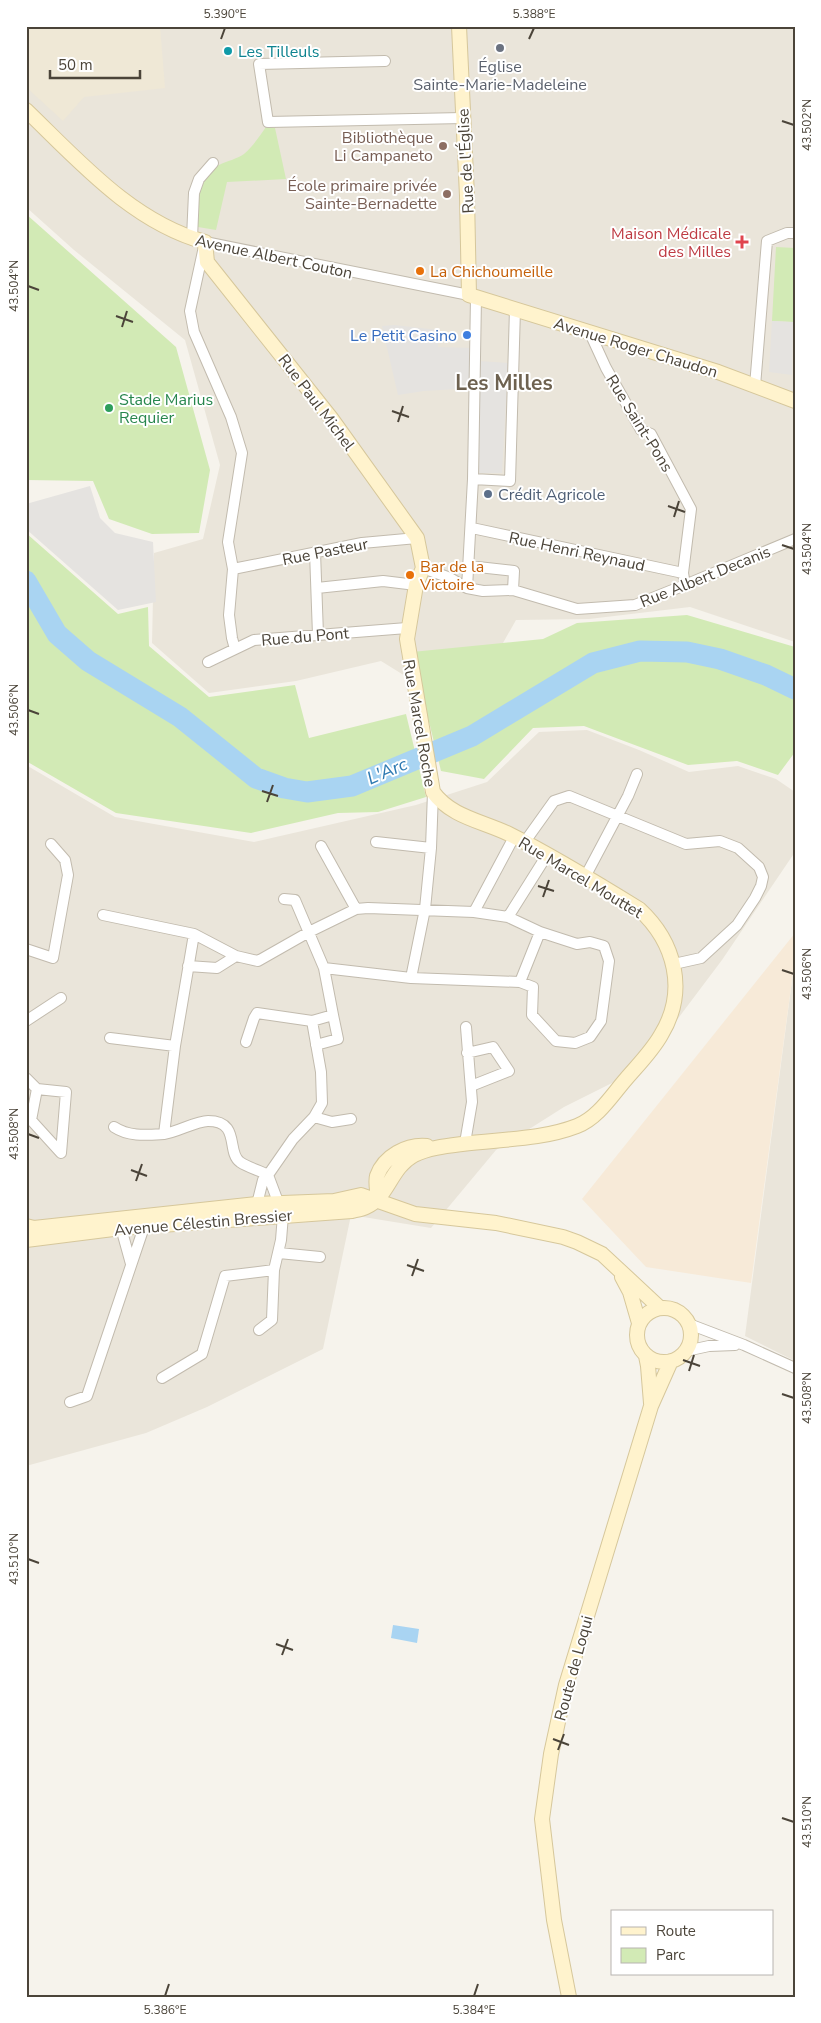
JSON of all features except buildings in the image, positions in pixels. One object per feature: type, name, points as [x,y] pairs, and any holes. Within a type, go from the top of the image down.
[{"type":"street","name":"Rue de l'Église","points":[[459,26],[472,296]]},
{"type":"street","points":[[385,61],[259,64],[268,122],[463,118]]},
{"type":"street","name":"Avenue Albert Couton","points":[[26,110],[131,206],[184,236],[472,296]]},
{"type":"street","points":[[213,163],[199,179],[194,193],[199,240],[190,311],[194,332],[231,417],[242,453],[228,542],[233,569],[229,615],[235,649]]},
{"type":"street","points":[[755,386],[766,240],[787,233],[795,233]]},
{"type":"street","name":"Rue Paul Michel","points":[[199,240],[207,262],[331,418],[417,538],[423,568]]},
{"type":"street","points":[[423,568],[450,578],[467,588],[472,528],[473,479],[472,296]]},
{"type":"street","name":"Avenue Roger Chaudon","points":[[472,296],[718,372],[795,402]]},
{"type":"street","points":[[473,479],[510,481],[515,309]]},
{"type":"street","name":"Rue Saint-Pons","points":[[589,331],[606,368],[641,430],[651,434],[691,509],[683,573],[685,586]]},
{"type":"street","name":"Rue Henri Reynaud","points":[[472,528],[683,573]]},
{"type":"street","name":"Rue Pasteur","points":[[233,569],[362,543],[417,538]]},
{"type":"street","name":"Rue Albert Decanis","points":[[467,588],[483,591],[513,590],[577,609],[635,604],[685,586],[795,539]]},
{"type":"street","points":[[315,552],[318,635]]},
{"type":"street","points":[[469,566],[514,571],[513,590]]},
{"type":"street","name":"Rue Marcel Roche","points":[[411,978],[425,909],[431,848],[431,786],[407,638],[407,628],[416,585],[423,568]]},
{"type":"street","points":[[317,588],[383,581],[416,585]]},
{"type":"street","name":"Rue du Pont","points":[[208,662],[254,640],[407,628]]},
{"type":"street","points":[[585,877],[616,815],[628,796],[637,774]]},
{"type":"street","name":"Rue Marcel Mouttet","points":[[378,1200],[397,1168],[414,1156],[437,1147],[556,1133],[580,1125],[596,1113],[662,1034],[672,1012],[676,984],[674,964],[660,931],[652,920],[639,909],[519,840],[451,810],[440,803],[431,786]]},
{"type":"street","points":[[474,912],[519,840],[554,801],[569,796],[686,844],[720,840],[738,848],[755,861],[763,877],[755,898],[737,925],[701,958],[674,964]]},
{"type":"street","points":[[376,842],[431,848]]},
{"type":"street","points":[[26,949],[53,958],[68,875],[65,860],[51,844]]},
{"type":"street","points":[[321,846],[356,910]]},
{"type":"street","points":[[508,917],[547,855]]},
{"type":"street","points":[[284,899],[294,900],[324,968],[338,1039],[316,1045]]},
{"type":"street","points":[[103,915],[194,934],[236,956],[258,962],[309,932],[356,910],[425,909],[474,912],[508,917],[540,932],[577,944],[590,942],[604,946],[609,961],[601,1021],[590,1037],[575,1043],[556,1041],[532,1015],[533,987],[520,982],[411,978],[324,968]]},
{"type":"street","points":[[520,982],[540,932]]},
{"type":"street","points":[[164,1134],[175,1046],[194,934]]},
{"type":"street","points":[[188,966],[218,968],[236,956]]},
{"type":"street","points":[[26,1021],[61,998]]},
{"type":"street","points":[[246,1042],[257,1013],[312,1021],[333,1015]]},
{"type":"street","points":[[257,1204],[263,1180],[268,1176],[293,1139],[314,1117],[322,1103],[321,1072],[312,1021]]},
{"type":"street","points":[[465,1143],[472,1102],[466,1027]]},
{"type":"street","points":[[110,1038],[175,1046]]},
{"type":"street","points":[[467,1053],[493,1047],[509,1071],[471,1086]]},
{"type":"street","points":[[26,1078],[37,1089],[66,1092],[61,1154],[31,1120],[37,1089]]},
{"type":"street","points":[[314,1117],[332,1122],[350,1119]]},
{"type":"street","points":[[114,1127],[126,1133],[142,1135],[176,1132],[206,1121],[223,1125],[229,1130],[236,1156],[240,1162],[258,1169],[268,1176],[281,1209],[279,1253],[274,1270],[272,1320],[259,1330]]},
{"type":"street","points":[[378,1200],[415,1214],[496,1223],[577,1242],[602,1254],[660,1308]]},
{"type":"street","name":"Avenue Célestin Bressier","points":[[26,1240],[281,1209],[352,1211],[366,1208],[378,1200]]},
{"type":"street","name":"Avenue Célestin Bressier","points":[[26,1226],[34,1228],[257,1204],[281,1209]]},
{"type":"street","points":[[70,1402],[87,1396],[144,1227]]},
{"type":"street","points":[[121,1228],[131,1264]]},
{"type":"street","points":[[279,1253],[320,1257]]},
{"type":"street","points":[[162,1378],[202,1354],[225,1276],[274,1270]]},
{"type":"street","points":[[618,1270],[630,1292],[639,1323],[637,1340],[640,1349],[646,1356],[662,1362],[672,1362],[680,1357],[686,1351],[690,1342],[689,1324]]},
{"type":"street","points":[[639,1323],[644,1316],[660,1308],[669,1308],[677,1311],[689,1324],[744,1345],[795,1368]]},
{"type":"street","points":[[686,1351],[709,1346],[744,1345]]},
{"type":"street","name":"Route de Loqui","points":[[646,1356],[651,1406]]},
{"type":"street","name":"Route de Loqui","points":[[569,1997],[551,1905],[542,1819],[550,1754],[566,1685],[651,1406],[672,1362]]},
{"type":"shaded area","name":"Les Milles","points":[[26,26],[795,26],[795,642],[690,607],[589,619],[516,620],[490,666],[452,705],[381,661],[296,681],[209,693],[152,643],[154,553],[203,539],[220,465],[185,340],[74,250],[26,207]]},
{"type":"shaded area","points":[[26,26],[160,26],[165,88],[84,97],[63,121],[26,87]]},
{"type":"shaded area","points":[[772,321],[793,322],[792,375],[769,372]]},
{"type":"shaded area","points":[[394,325],[439,330],[438,347],[473,348],[473,388],[424,391],[398,395],[382,326]]},
{"type":"shaded area","points":[[479,361],[508,363],[502,473],[478,473]]},
{"type":"shaded area","points":[[90,486],[100,518],[115,533],[153,542],[156,602],[118,610],[26,529],[26,504]]},
{"type":"shaded area","points":[[587,730],[689,772],[738,766],[776,779],[795,792],[795,852],[722,960],[640,1069],[564,1107],[496,1150],[431,1228],[351,1215],[323,1349],[207,1407],[146,1433],[26,1466],[26,765],[115,817],[254,842],[416,805],[487,782],[539,732]]},
{"type":"shaded area","points":[[795,933],[795,958],[751,1283],[646,1267],[582,1199]]},
{"type":"shaded area","points":[[795,958],[795,1361],[745,1336]]},
{"type":"green space","points":[[266,127],[275,128],[286,179],[227,182],[216,230],[198,227],[198,201],[202,184],[206,177],[211,170],[219,165],[244,154]]},
{"type":"green space","name":"Stade Marius Requier","points":[[26,214],[176,347],[210,470],[199,533],[152,534],[109,519],[93,481],[26,480]]},
{"type":"green space","points":[[776,247],[795,248],[793,322],[772,321]]},
{"type":"green space","points":[[26,533],[118,614],[148,607],[149,646],[209,697],[295,685],[309,738],[406,714],[426,797],[378,812],[338,813],[251,833],[116,813],[26,761]]},
{"type":"green space","points":[[687,615],[795,647],[795,752],[778,775],[737,761],[688,765],[584,726],[533,728],[484,779],[441,771],[412,652],[543,639],[577,623]]},
{"type":"water","points":[[393,1625],[419,1629],[417,1643],[391,1638]]},
{"type":"waterway","name":"L'Arc","points":[[26,581],[57,634],[88,661],[180,717],[256,778],[284,788],[307,792],[352,786],[472,736],[593,663],[640,651],[687,652],[720,659],[766,675],[795,689]]},
{"type":"place","name":"Église Sainte-Marie-Madeleine","points":[[500,48]]},
{"type":"place","name":"Les Tilleuls","points":[[228,51]]},
{"type":"place","name":"Bibliothèque Li Campaneto","points":[[443,146]]},
{"type":"place","name":"École primaire privée Sainte-Bernadette","points":[[447,194]]},
{"type":"place","name":"Maison Médicale des Milles","points":[[742,242]]},
{"type":"place","name":"La Chichoumeille","points":[[420,271]]},
{"type":"place","name":"Le Petit Casino","points":[[467,335]]},
{"type":"place","name":"Stade Marius Requier","points":[[109,408]]},
{"type":"place","name":"Crédit Agricole","points":[[488,494]]},
{"type":"place","name":"Bar de la Victoire","points":[[410,575]]},
{"type":"district","name":"Les Milles","points":[[504,383]]}]
